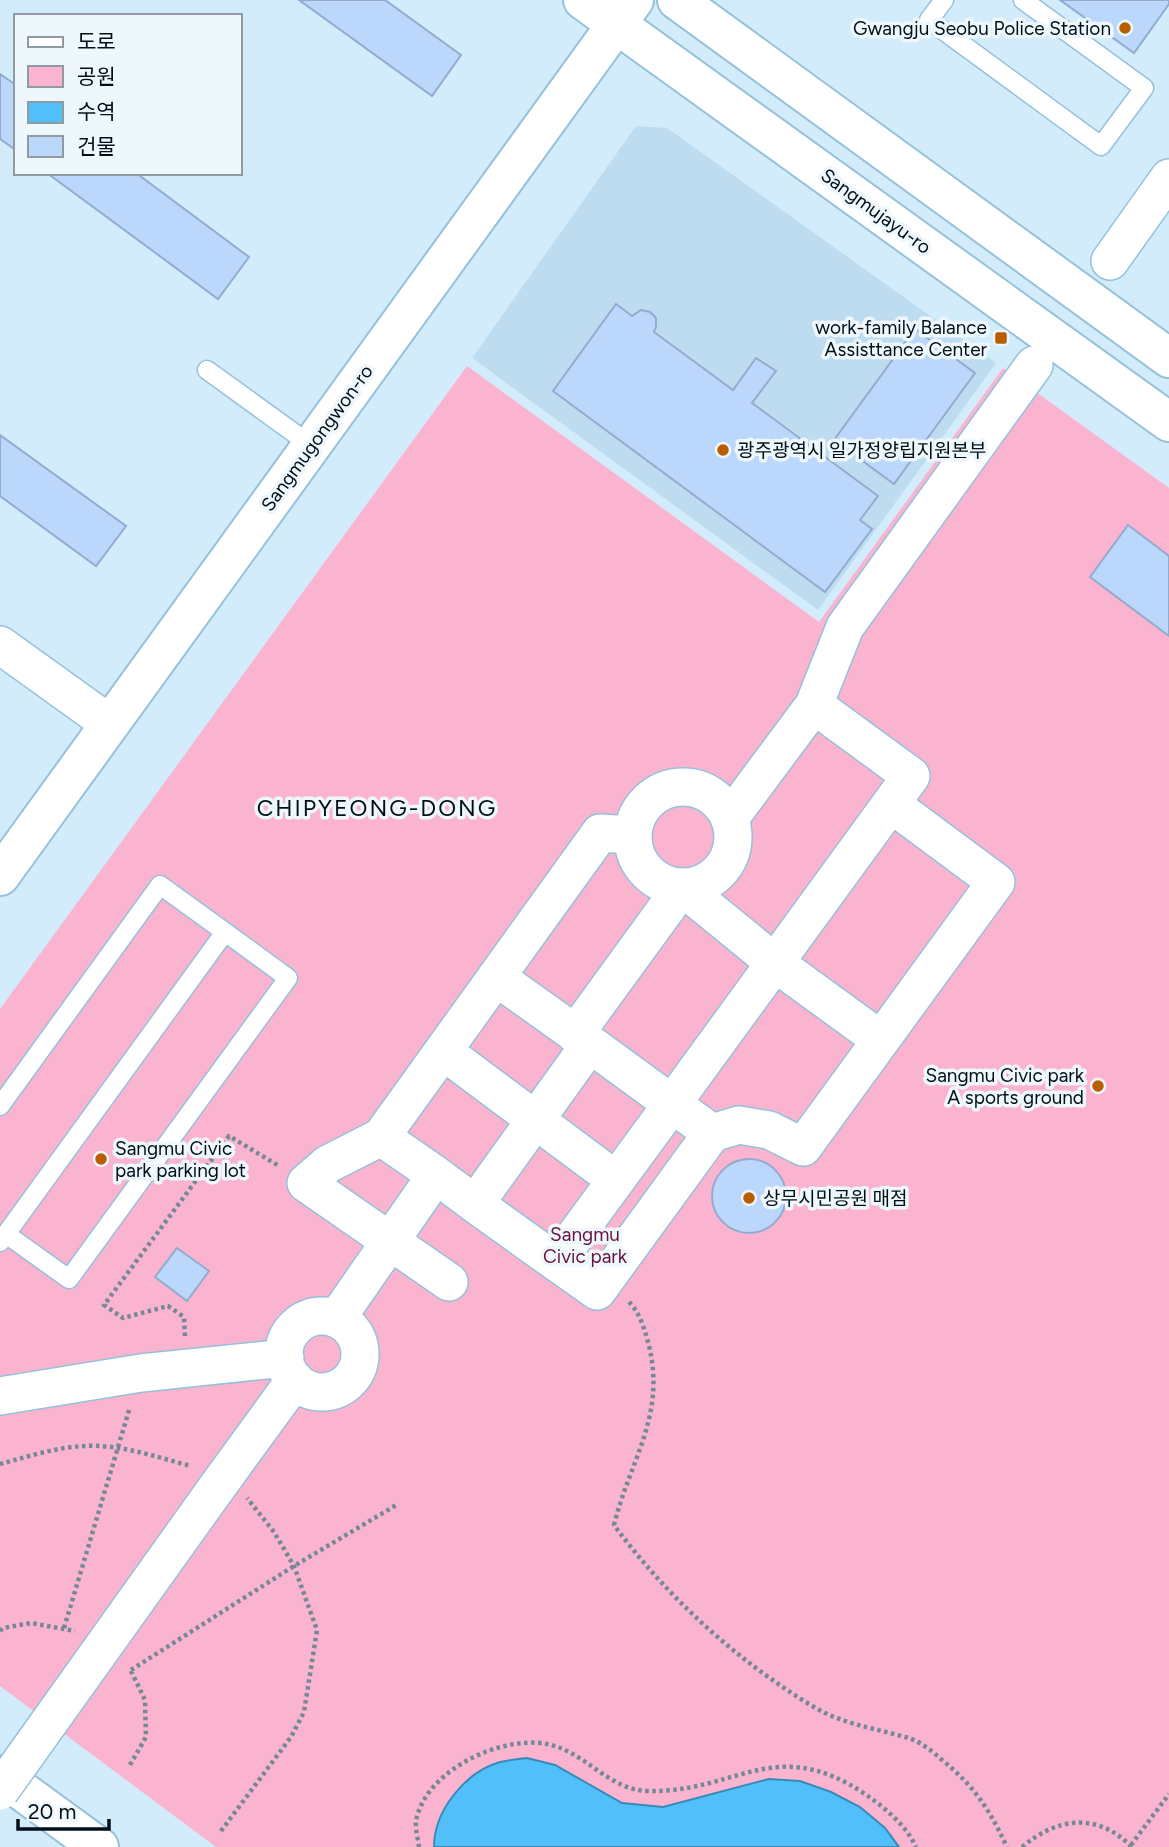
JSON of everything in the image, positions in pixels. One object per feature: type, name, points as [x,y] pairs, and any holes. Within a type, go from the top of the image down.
[{"type":"street","name":"Sangmujayu-ro","points":[[583,0],[625,12],[1169,422]]},
{"type":"street","points":[[677,0],[1169,358]]},
{"type":"street","name":"Sangmugongwon-ro","points":[[0,876],[625,12]]},
{"type":"street","points":[[1110,261],[1169,178]]},
{"type":"street","points":[[730,818],[814,705],[845,627],[1034,365]]},
{"type":"street","points":[[0,645],[110,724]]},
{"type":"street","points":[[556,1262],[911,776],[814,705]]},
{"type":"street","points":[[674,787],[691,787],[707,792],[721,803],[730,818],[733,835],[731,852],[723,867],[712,878],[698,885],[682,887],[666,884],[652,877],[638,858],[632,835],[636,818],[645,803],[658,792],[674,787]]},
{"type":"street","points":[[382,1137],[597,1291],[712,1133],[739,1125],[769,1130],[803,1147],[996,882],[891,804]]},
{"type":"street","points":[[449,1282],[306,1183],[328,1164],[382,1137],[600,833],[632,835]]},
{"type":"street","points":[[682,887],[775,962],[881,1040]]},
{"type":"street","points":[[475,1204],[535,1120],[582,1039],[682,887]]},
{"type":"street","points":[[496,977],[712,1133]]},
{"type":"street","points":[[443,1051],[616,1180]]},
{"type":"street","points":[[337,1318],[436,1175]]},
{"type":"street","points":[[311,1317],[337,1318],[348,1325],[356,1335],[360,1347],[357,1370],[340,1387],[329,1391],[305,1388],[290,1369],[285,1345],[290,1333],[299,1323],[311,1317]]},
{"type":"street","points":[[0,1396],[188,1368],[290,1369]]},
{"type":"street","points":[[0,1791],[221,1482],[290,1369]]},
{"type":"street","points":[[0,1775],[99,1847]]},
{"type":"lane","points":[[944,0],[929,20],[1101,146],[1144,88],[1023,0]]},
{"type":"lane","points":[[207,370],[312,446]]},
{"type":"lane","points":[[0,1106],[160,885],[225,932],[288,978],[69,1279],[3,1238],[225,932]]},
{"type":"path","points":[[188,1368],[184,1317],[168,1306],[123,1318],[104,1305],[229,1136],[306,1183]]},
{"type":"path","points":[[604,1282],[634,1307],[645,1329],[655,1376],[649,1427],[629,1474],[614,1525],[693,1616],[784,1687],[836,1719],[908,1737],[930,1749],[972,1786],[1007,1847]]},
{"type":"path","points":[[64,1628],[141,1373]]},
{"type":"path","points":[[0,1464],[51,1450],[85,1446],[118,1448],[221,1482],[274,1532],[294,1566],[317,1630],[304,1712],[291,1737],[221,1831]]},
{"type":"path","points":[[131,1670],[294,1566],[398,1504]]},
{"type":"path","points":[[419,1847],[416,1821],[426,1797],[446,1774],[469,1759],[494,1748],[517,1744],[547,1744],[573,1755],[617,1783],[644,1791],[674,1789],[779,1766],[813,1769],[850,1784],[873,1800],[897,1819],[916,1847]]},
{"type":"path","points":[[1022,1847],[1041,1832],[1064,1823],[1090,1823],[1112,1831],[1132,1846],[1169,1794]]},
{"type":"shaded area","name":"광주광역시 일가정양립지원본부","points":[[636,126],[667,128],[996,363],[818,610],[472,358]]},
{"type":"green space","name":"Sangmu Civic park","points":[[467,366],[819,622],[1003,368],[1169,488],[1169,1847],[216,1847],[0,1686],[0,1009]]},
{"type":"water","points":[[527,1758],[555,1765],[622,1803],[663,1807],[769,1779],[800,1781],[831,1792],[860,1807],[885,1828],[899,1847],[434,1847],[439,1820],[464,1784],[487,1767]]},
{"type":"building","points":[[299,0],[385,0],[461,55],[432,96]]},
{"type":"building","name":"Gwangju Seobu Police Station","points":[[1060,0],[1169,0],[1169,4],[1134,53]]},
{"type":"building","points":[[0,74],[14,84],[14,149],[0,139]]},
{"type":"building","points":[[50,175],[139,175],[249,257],[218,299]]},
{"type":"building","name":"광주광역시 일가정양립지원본부","points":[[616,304],[632,316],[641,310],[650,312],[656,318],[654,332],[733,390],[756,358],[776,371],[752,403],[878,496],[860,520],[872,529],[825,592],[553,391]]},
{"type":"building","points":[[915,329],[975,373],[894,484],[834,440]]},
{"type":"building","points":[[0,435],[126,526],[96,566],[0,496]]},
{"type":"building","points":[[1128,525],[1169,556],[1169,636],[1090,577]]},
{"type":"building","name":"상무시민공원 매점","points":[[749,1159],[770,1165],[780,1175],[786,1196],[780,1217],[770,1227],[749,1233],[728,1227],[718,1217],[712,1196],[718,1175],[728,1165]]},
{"type":"building","points":[[177,1248],[209,1271],[187,1301],[155,1277]]},
{"type":"place","name":"Gwangju Seobu Police Station","points":[[1125,28]]},
{"type":"place","name":"work-family Balance Assisttance Center","points":[[1001,338]]},
{"type":"place","name":"광주광역시 일가정양립지원본부","points":[[723,450]]},
{"type":"place","name":"Sangmu Civic park A sports ground","points":[[1098,1086]]},
{"type":"place","name":"Sangmu Civic park parking lot","points":[[101,1159]]},
{"type":"place","name":"상무시민공원 매점","points":[[749,1198]]},
{"type":"district","name":"CHIPYEONG-DONG","points":[[377,808]]}]
